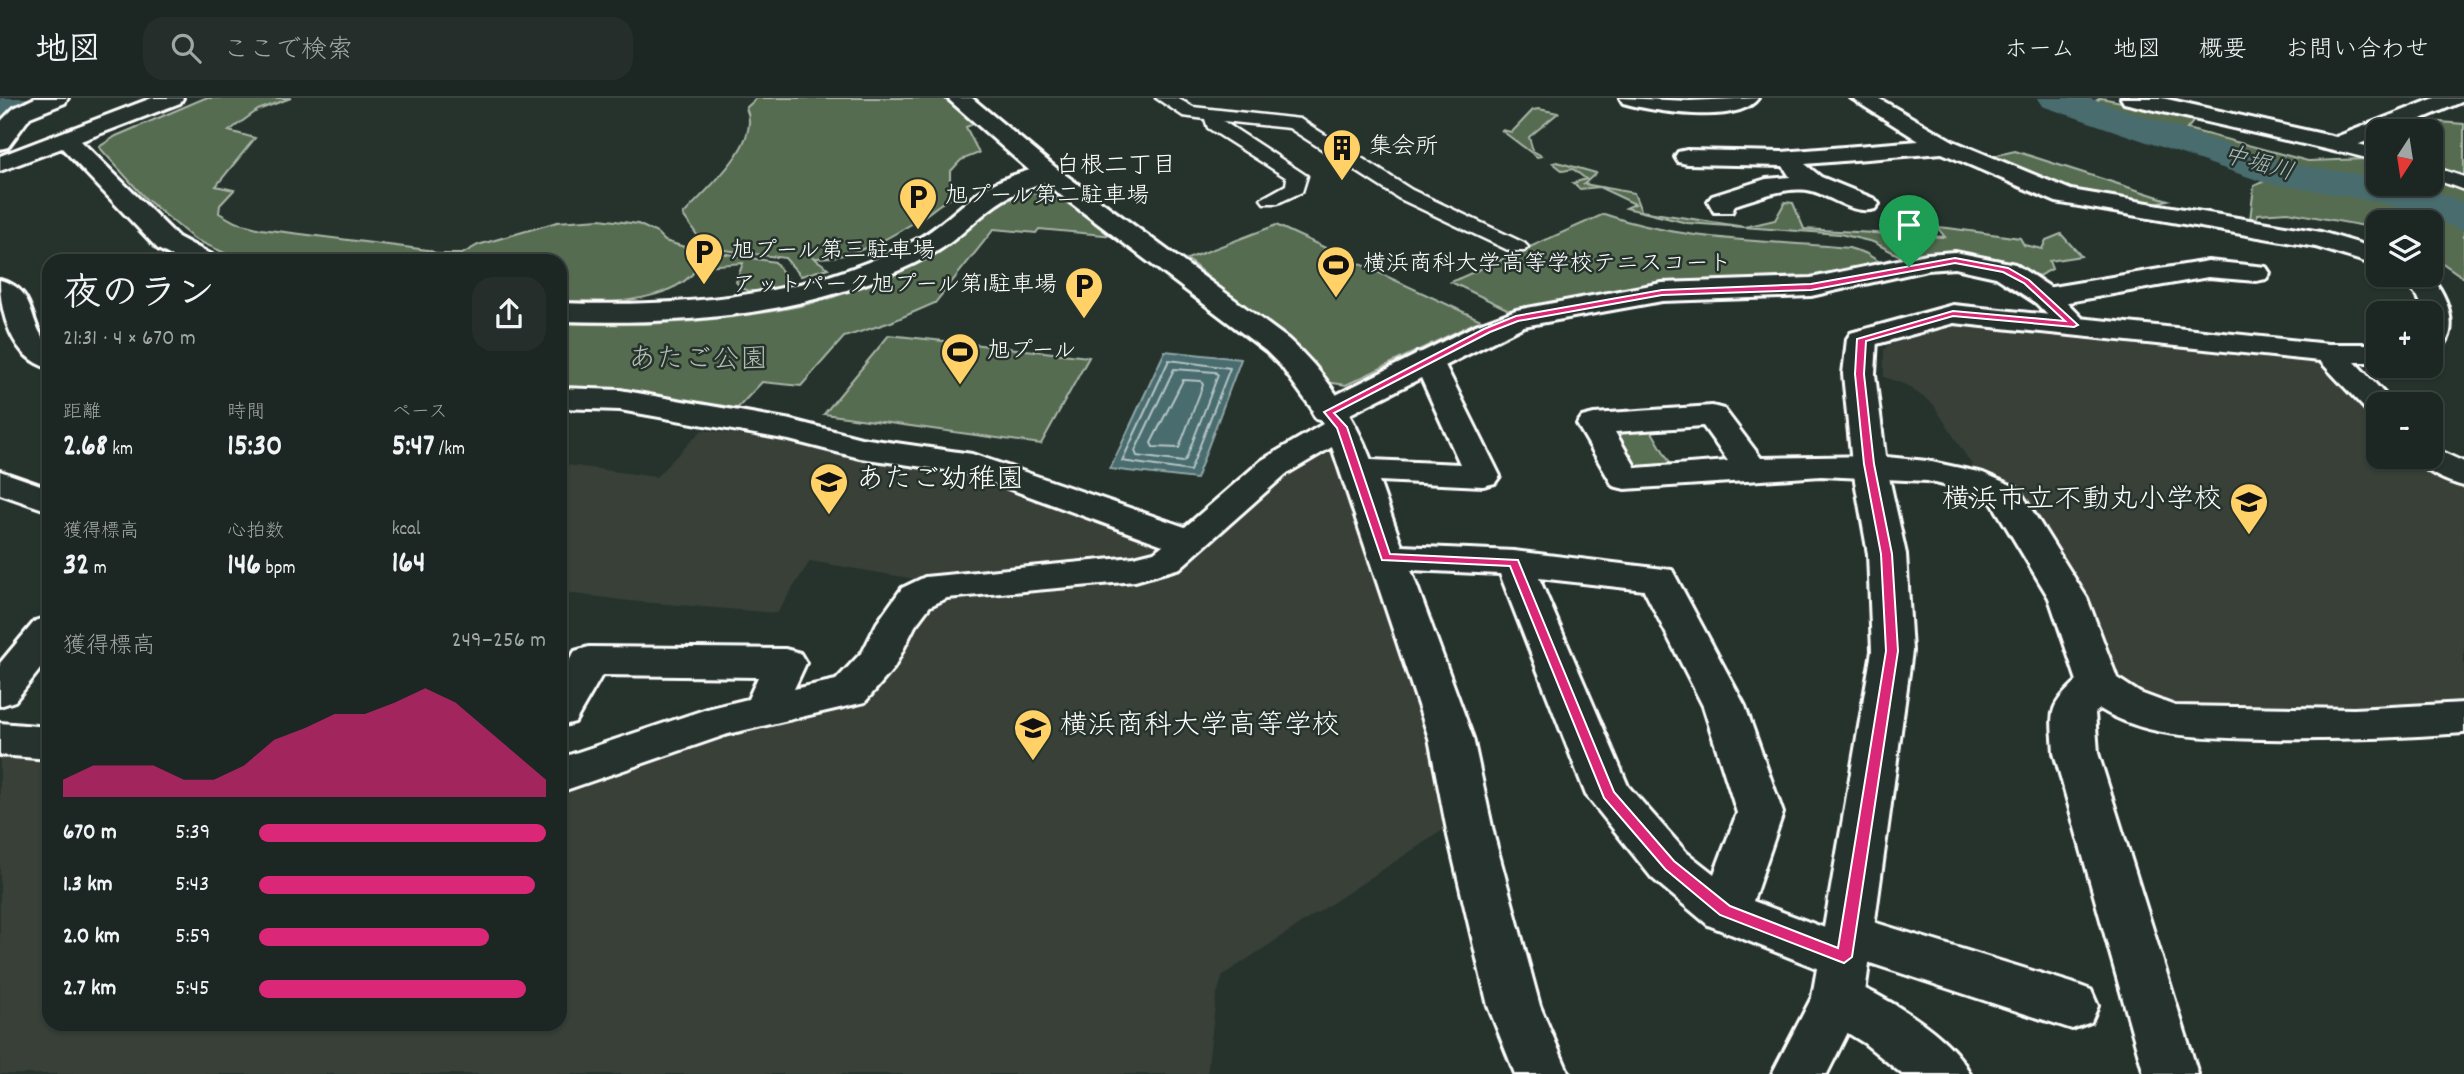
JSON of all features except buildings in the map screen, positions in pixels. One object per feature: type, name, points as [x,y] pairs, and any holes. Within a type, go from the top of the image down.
[{"type":"street","points":[[0,142],[6,127],[16,114],[57,98]]},
{"type":"street","points":[[0,164],[172,98]]},
{"type":"street","points":[[958,98],[1047,173],[1277,345],[1292,359],[1335,419],[1357,470],[1451,738],[1471,836],[1514,1006],[1542,1074]]},
{"type":"street","points":[[1165,98],[1189,113],[1294,122],[1405,194],[1517,247]]},
{"type":"street","points":[[1631,98],[1669,106],[1719,108],[1747,98]]},
{"type":"street","points":[[1862,98],[1945,146],[2081,202],[2321,240],[2366,254]]},
{"type":"street","points":[[2132,98],[2366,152]]},
{"type":"street","points":[[2338,145],[2455,98]]},
{"type":"street","points":[[2225,119],[2260,102]]},
{"type":"street","points":[[1213,114],[1214,124],[1297,176],[1295,188],[1271,199]]},
{"type":"street","points":[[66,139],[168,243],[189,254]]},
{"type":"street","points":[[1687,157],[1782,159],[1945,146]]},
{"type":"street","points":[[1782,159],[1812,182],[1877,205],[1840,203]]},
{"type":"street","points":[[567,312],[645,313],[698,309],[754,301],[838,282],[925,246],[947,233],[984,200],[1047,173]]},
{"type":"street","points":[[2443,176],[2464,184]]},
{"type":"street","points":[[1723,207],[1720,201],[1766,187],[1812,182]]},
{"type":"street","points":[[567,773],[722,720],[850,692],[880,657],[897,623],[916,597],[939,586],[1135,569],[1167,560],[1191,542],[1274,467],[1335,419],[1428,360],[1516,319],[1583,304],[1687,289],[1811,287],[1927,262],[1955,260],[2005,270],[2046,298],[2074,325]]},
{"type":"street","points":[[2046,298],[2208,269],[2256,273]]},
{"type":"street","points":[[2424,287],[2436,301]]},
{"type":"street","points":[[7,305],[26,338],[42,353]]},
{"type":"street","points":[[1799,1074],[1843,964],[1892,651],[1887,554],[1869,464],[1859,374],[1862,339],[1953,314],[2329,353],[2366,353]]},
{"type":"street","points":[[2329,353],[2366,392]]},
{"type":"street","points":[[1357,470],[1483,476],[1428,360]]},
{"type":"street","points":[[567,398],[620,400],[791,430],[860,447],[972,464],[1191,542]]},
{"type":"street","points":[[1753,471],[1869,464],[1970,479],[1990,486],[2005,496],[2068,598],[2099,685],[2125,704],[2151,716],[2175,721],[2354,725],[2464,718]]},
{"type":"street","points":[[2443,464],[2464,476]]},
{"type":"street","points":[[0,482],[42,497]]},
{"type":"street","points":[[1386,557],[1514,563],[1658,579],[1724,706],[1760,813],[1725,911]]},
{"type":"street","points":[[1514,563],[1609,795],[1670,865],[1725,911],[1843,964],[2072,1006]]},
{"type":"street","points":[[0,691],[42,639]]},
{"type":"street","points":[[567,699],[589,661],[785,663],[764,712]]},
{"type":"street","points":[[2099,685],[2073,709],[2076,752],[2171,1074]]},
{"type":"street","points":[[0,739],[42,742]]},
{"type":"street","points":[[1843,964],[1882,1026],[1943,1074]]},
{"type":"shaded area","name":"横浜市立不動丸小学校","points":[[1963,323],[2307,358],[2325,366],[2366,408],[2366,469],[2437,469],[2464,485],[2464,708],[2190,720],[2118,693],[1933,404],[1906,385],[1884,377],[1884,350],[1888,345]]},
{"type":"shaded area","name":"あたご幼稚園","points":[[702,430],[791,442],[836,455],[956,472],[1019,489],[1177,544],[1138,560],[927,581],[810,561],[777,613],[629,601],[567,593],[567,465],[656,477]]},
{"type":"shaded area","name":"横浜商科大学高等学校","points":[[1334,440],[1340,445],[1355,518],[1436,739],[1449,826],[1223,975],[1216,997],[1207,1074],[0,1074],[0,751],[42,753],[42,1031],[567,1031],[567,780],[723,729],[853,703],[932,596],[1139,575]]},
{"type":"green space","points":[[205,98],[291,98],[258,110],[229,131],[255,138],[216,186],[234,190],[220,205],[219,213],[235,222],[261,229],[428,250],[438,254],[227,254],[194,239],[145,198],[99,147],[116,136]]},
{"type":"green space","points":[[757,98],[947,98],[976,123],[966,127],[979,153],[961,160],[950,172],[950,183],[965,196],[946,200],[909,226],[870,246],[843,255],[814,258],[828,268],[801,276],[785,258],[717,249],[702,242],[683,215],[739,151],[749,122],[746,108]]},
{"type":"green space","points":[[2101,98],[2197,117],[2187,129],[2308,161],[2366,159],[2366,196],[2443,196],[2443,122],[2464,124],[2464,278],[2443,263],[2443,210],[2366,210],[2366,247],[2365,226],[2288,212],[2258,214],[2255,221],[2250,220],[2254,186],[2286,171],[2175,136],[2102,108],[2095,101]]},
{"type":"green space","points":[[1533,110],[1558,113],[1529,137],[1533,151],[1542,156],[1537,157],[1501,130],[1512,132]]},
{"type":"green space","points":[[2015,151],[2168,200],[2153,204],[2055,188],[1984,158]]},
{"type":"green space","points":[[1553,163],[1596,173],[1584,184],[1634,193],[1641,211],[1745,227],[1775,220],[1785,202],[1793,203],[1804,229],[1945,237],[1937,227],[2020,238],[2024,245],[2042,249],[2046,240],[2061,234],[2081,256],[2049,261],[2052,269],[2039,276],[2010,265],[1904,258],[1873,242],[1840,234],[1687,223],[1626,208],[1635,204],[1599,187],[1580,189],[1573,183],[1586,179],[1573,169],[1563,171]]},
{"type":"green space","name":"あたご公園","points":[[1032,193],[1065,199],[1114,236],[1039,229],[1036,233],[994,229],[935,303],[891,322],[844,337],[801,386],[762,382],[734,412],[635,391],[567,389],[567,323],[680,322],[741,316],[832,298],[940,252],[989,212],[1016,197]]},
{"type":"green space","points":[[1604,214],[1695,235],[1849,248],[1865,253],[1885,265],[1819,281],[1666,284],[1513,312],[1451,282]]},
{"type":"green space","points":[[600,219],[638,224],[657,233],[665,241],[704,253],[696,270],[682,283],[664,292],[621,301],[567,301],[567,254],[462,254],[478,245],[557,222]]},
{"type":"green space","name":"横浜商科大学高等学校テニスコート","points":[[1276,225],[1481,320],[1346,385],[1326,382],[1292,341],[1241,305],[1187,259]]},
{"type":"green space","points":[[709,251],[775,262],[792,285],[762,291],[747,290],[736,282],[743,263],[705,266]]},
{"type":"green space","name":"旭プール","points":[[889,335],[1089,357],[1041,444],[824,414]]},
{"type":"green space","points":[[1648,425],[1673,468],[1632,471],[1606,426]]},
{"type":"water","points":[[1165,351],[1241,359],[1196,479],[1110,469]]},
{"type":"waterway","points":[[0,108],[34,98]]},
{"type":"waterway","name":"中堀川","points":[[2055,98],[2182,144],[2277,174],[2377,189],[2433,204],[2464,218]]},
{"type":"place","name":"集会所","points":[[1342,182]]},
{"type":"place","name":"旭プール第二駐車場","points":[[918,231]]},
{"type":"place","name":"旭プール第三駐車場","points":[[704,286]]},
{"type":"place","name":"横浜商科大学高等学校テニスコート","points":[[1336,299]]},
{"type":"place","name":"アットパーク旭プール第1駐車場","points":[[1084,320]]},
{"type":"place","name":"旭プール","points":[[960,386]]},
{"type":"place","name":"あたご幼稚園","points":[[829,516]]},
{"type":"place","name":"横浜市立不動丸小学校","points":[[2249,536]]},
{"type":"place","name":"横浜商科大学高等学校","points":[[1033,762]]},
{"type":"district","name":"白根二丁目","points":[[1116,167]]},
{"type":"route","points":[[1955,260],[1982,263],[2005,270],[2026,281],[2074,325],[1953,314],[1862,339],[1859,374],[1869,464],[1887,554],[1893,622],[1892,651],[1844,957],[1725,911],[1670,865],[1609,795],[1514,563],[1386,557],[1342,427],[1328,412],[1487,331],[1516,319],[1583,304],[1662,292],[1687,289],[1772,290],[1811,287],[1909,267],[1927,262],[1955,260]]}]
